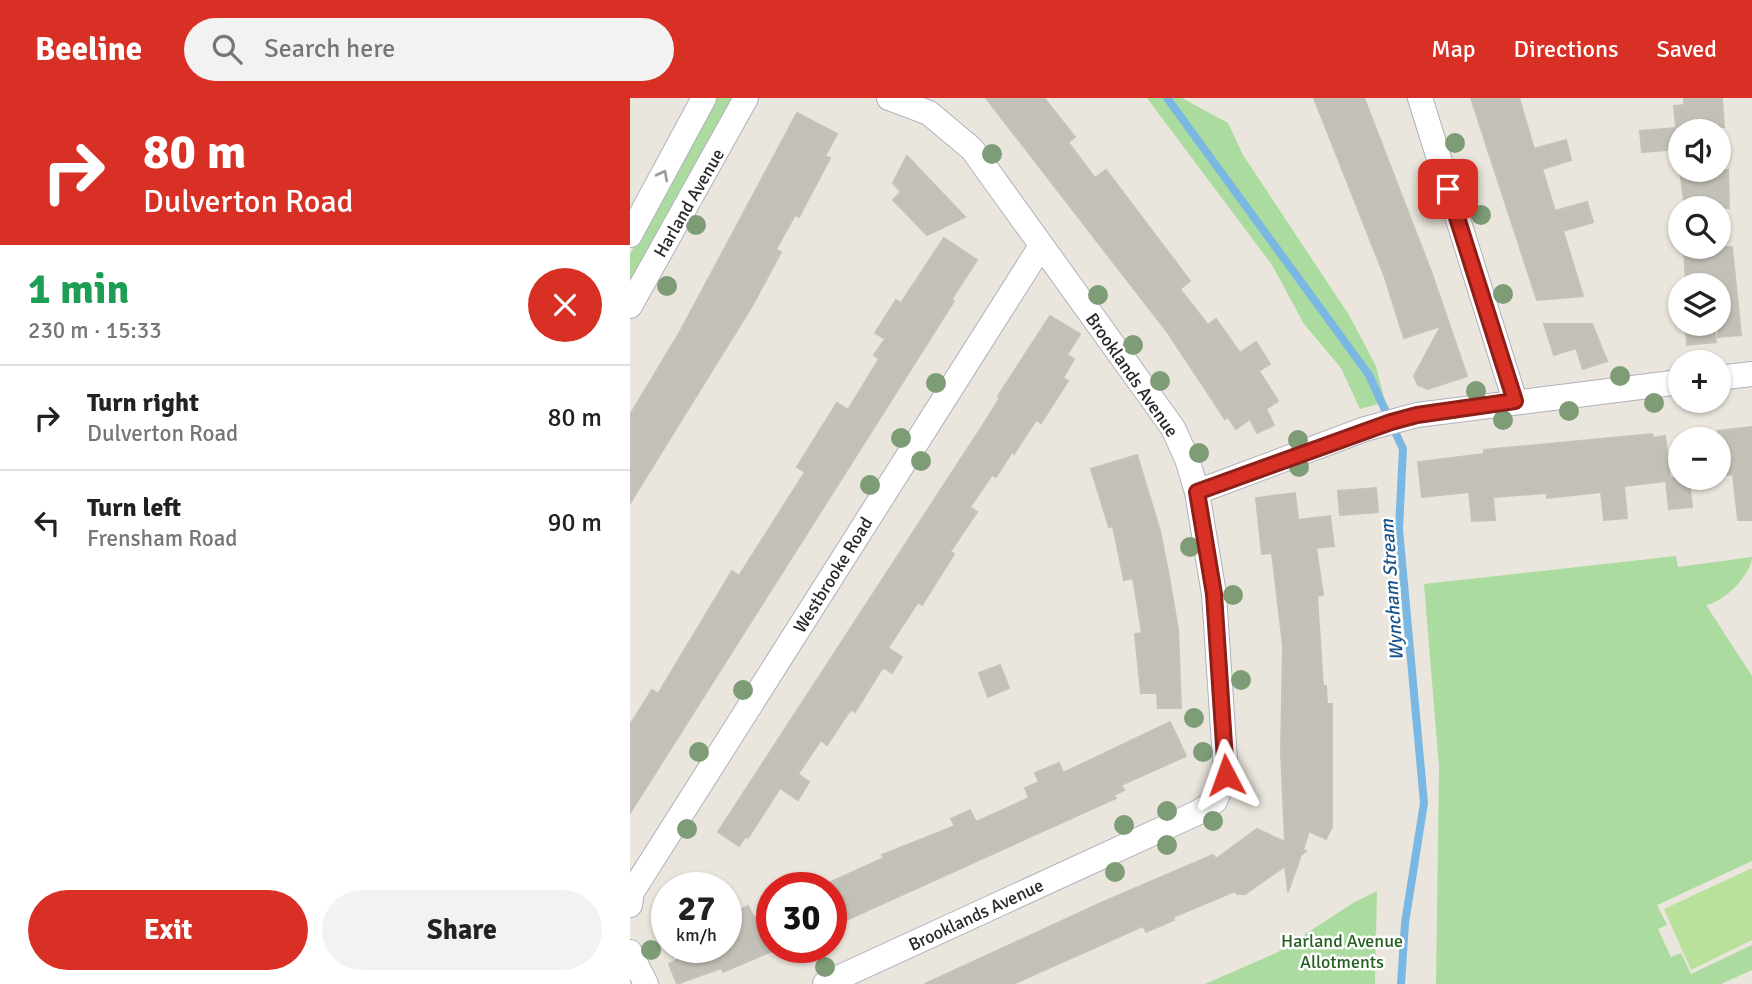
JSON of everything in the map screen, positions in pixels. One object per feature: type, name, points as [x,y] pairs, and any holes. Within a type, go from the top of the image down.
[{"type":"street","name":"Harland Avenue","points":[[630,235],[704,98]]},
{"type":"street","name":"Harland Avenue","points":[[630,306],[746,98]]},
{"type":"street","name":"Brooklands Avenue","points":[[825,984],[1199,813],[1215,801],[1226,775],[1214,594],[1197,492],[1173,428],[972,149],[953,130],[929,113],[889,98]]},
{"type":"street","points":[[1420,98],[1515,401]]},
{"type":"street","name":"Westbrooke Road","points":[[630,905],[632,892],[1041,246]]},
{"type":"street","points":[[1731,376],[1752,374]]},
{"type":"street","points":[[1197,492],[1365,429],[1417,415],[1668,383]]},
{"type":"street","points":[[630,952],[646,984]]},
{"type":"green space","points":[[715,98],[732,98],[630,287],[630,254]]},
{"type":"green space","points":[[1147,98],[1182,98],[1228,123],[1243,155],[1349,315],[1376,366],[1385,402],[1360,409],[1341,368],[1304,324],[1272,265]]},
{"type":"green space","points":[[1676,556],[1678,567],[1752,557],[1751,564],[1736,586],[1729,593],[1706,605],[1752,676],[1752,861],[1657,905],[1667,925],[1658,929],[1671,957],[1681,953],[1691,974],[1752,945],[1752,970],[1721,984],[1436,984],[1439,767],[1424,584]]},
{"type":"green space","points":[[1752,868],[1752,940],[1691,970],[1664,909]]},
{"type":"green space","name":"Harland Avenue Allotments","points":[[1377,891],[1375,984],[1205,984],[1278,952],[1353,903]]},
{"type":"building","points":[[986,98],[1044,98],[1075,137],[1068,142],[1095,178],[1106,170],[1190,281],[1180,289],[1208,325],[1216,319],[1240,353],[1256,342],[1270,364],[1259,371],[1278,401],[1266,409],[1274,425],[1257,433],[1250,419],[1236,429],[1228,417],[1225,419],[1168,333]]},
{"type":"building","points":[[1314,98],[1364,98],[1432,274],[1467,376],[1428,389],[1418,385],[1414,376],[1441,326],[1404,338],[1384,275]]},
{"type":"building","points":[[1471,98],[1519,98],[1534,149],[1566,140],[1571,160],[1542,169],[1555,211],[1587,202],[1593,222],[1563,231],[1583,296],[1537,300]]},
{"type":"building","points":[[1684,98],[1722,98],[1723,119],[1675,119],[1674,106],[1684,105]]},
{"type":"building","points":[[797,113],[837,134],[825,156],[830,158],[799,217],[795,215],[776,249],[781,252],[752,306],[630,503],[630,415],[681,330]]},
{"type":"building","points":[[1668,129],[1668,150],[1642,152],[1640,131]]},
{"type":"building","points":[[907,156],[965,217],[927,235],[893,200],[901,192],[893,183]]},
{"type":"building","points":[[1682,182],[1728,182],[1729,196],[1683,196]]},
{"type":"building","points":[[944,238],[977,260],[951,300],[954,301],[630,813],[630,725],[652,690],[658,694],[732,571],[739,576],[805,472],[797,467],[837,403],[848,410],[879,359],[874,355],[885,339],[875,333],[896,300],[901,303]]},
{"type":"building","points":[[1732,247],[1741,335],[1731,336],[1731,273],[1685,273],[1685,259],[1731,259]]},
{"type":"building","points":[[1050,316],[1080,334],[1067,355],[1074,359],[1063,378],[1068,381],[1041,423],[1036,420],[1014,454],[1012,452],[996,477],[992,475],[970,507],[977,512],[950,552],[954,554],[922,605],[918,602],[888,648],[902,657],[892,673],[883,667],[855,712],[851,709],[827,745],[821,740],[798,774],[809,782],[798,800],[780,788],[748,838],[746,836],[739,846],[718,832],[979,431],[1000,398],[998,396]]},
{"type":"building","points":[[1544,324],[1592,324],[1607,361],[1583,369],[1576,348],[1554,355]]},
{"type":"building","points":[[1687,336],[1715,336],[1716,342],[1687,345]]},
{"type":"building","points":[[1752,427],[1752,520],[1738,520],[1731,474],[1731,429]]},
{"type":"building","points":[[1652,434],[1653,438],[1665,436],[1668,490],[1690,490],[1692,507],[1669,509],[1666,481],[1624,486],[1627,518],[1604,520],[1601,492],[1547,498],[1547,493],[1493,497],[1495,520],[1472,521],[1469,492],[1422,497],[1418,462],[1484,454],[1484,450]]},
{"type":"building","points":[[1137,455],[1160,531],[1168,571],[1178,629],[1181,708],[1158,708],[1157,693],[1141,693],[1135,634],[1142,633],[1133,578],[1124,580],[1113,526],[1109,527],[1091,469]]},
{"type":"building","points":[[1376,488],[1378,512],[1340,515],[1338,491]]},
{"type":"building","points":[[1295,493],[1298,520],[1330,516],[1334,546],[1316,548],[1323,595],[1317,596],[1323,686],[1326,686],[1327,704],[1332,704],[1332,827],[1326,839],[1309,831],[1303,850],[1306,851],[1301,855],[1288,892],[1285,866],[1245,894],[1237,894],[1235,891],[1173,917],[1174,920],[1146,932],[1143,926],[1013,984],[925,984],[1101,903],[1213,855],[1216,859],[1257,829],[1285,842],[1281,752],[1283,646],[1272,553],[1262,554],[1256,498]]},
{"type":"building","points":[[1000,665],[1009,688],[988,697],[979,673]]},
{"type":"building","points":[[1170,722],[1186,756],[1121,785],[1124,790],[1114,795],[1116,798],[847,920],[847,875],[884,858],[882,855],[955,826],[951,819],[970,810],[976,822],[1029,798],[1025,788],[1039,782],[1035,773],[1059,763],[1063,773]]},
{"type":"building","points":[[748,906],[754,918],[756,917],[756,958],[723,972],[721,968],[677,984],[669,964],[671,963],[742,963],[742,909]]},
{"type":"waterway","name":"Wyncham Stream","points":[[1167,98],[1369,375],[1403,449],[1399,529],[1424,803],[1405,923],[1401,984]]},
{"type":"route","points":[[1226,775],[1214,594],[1197,492],[1365,429],[1417,415],[1515,401],[1448,189]]}]
